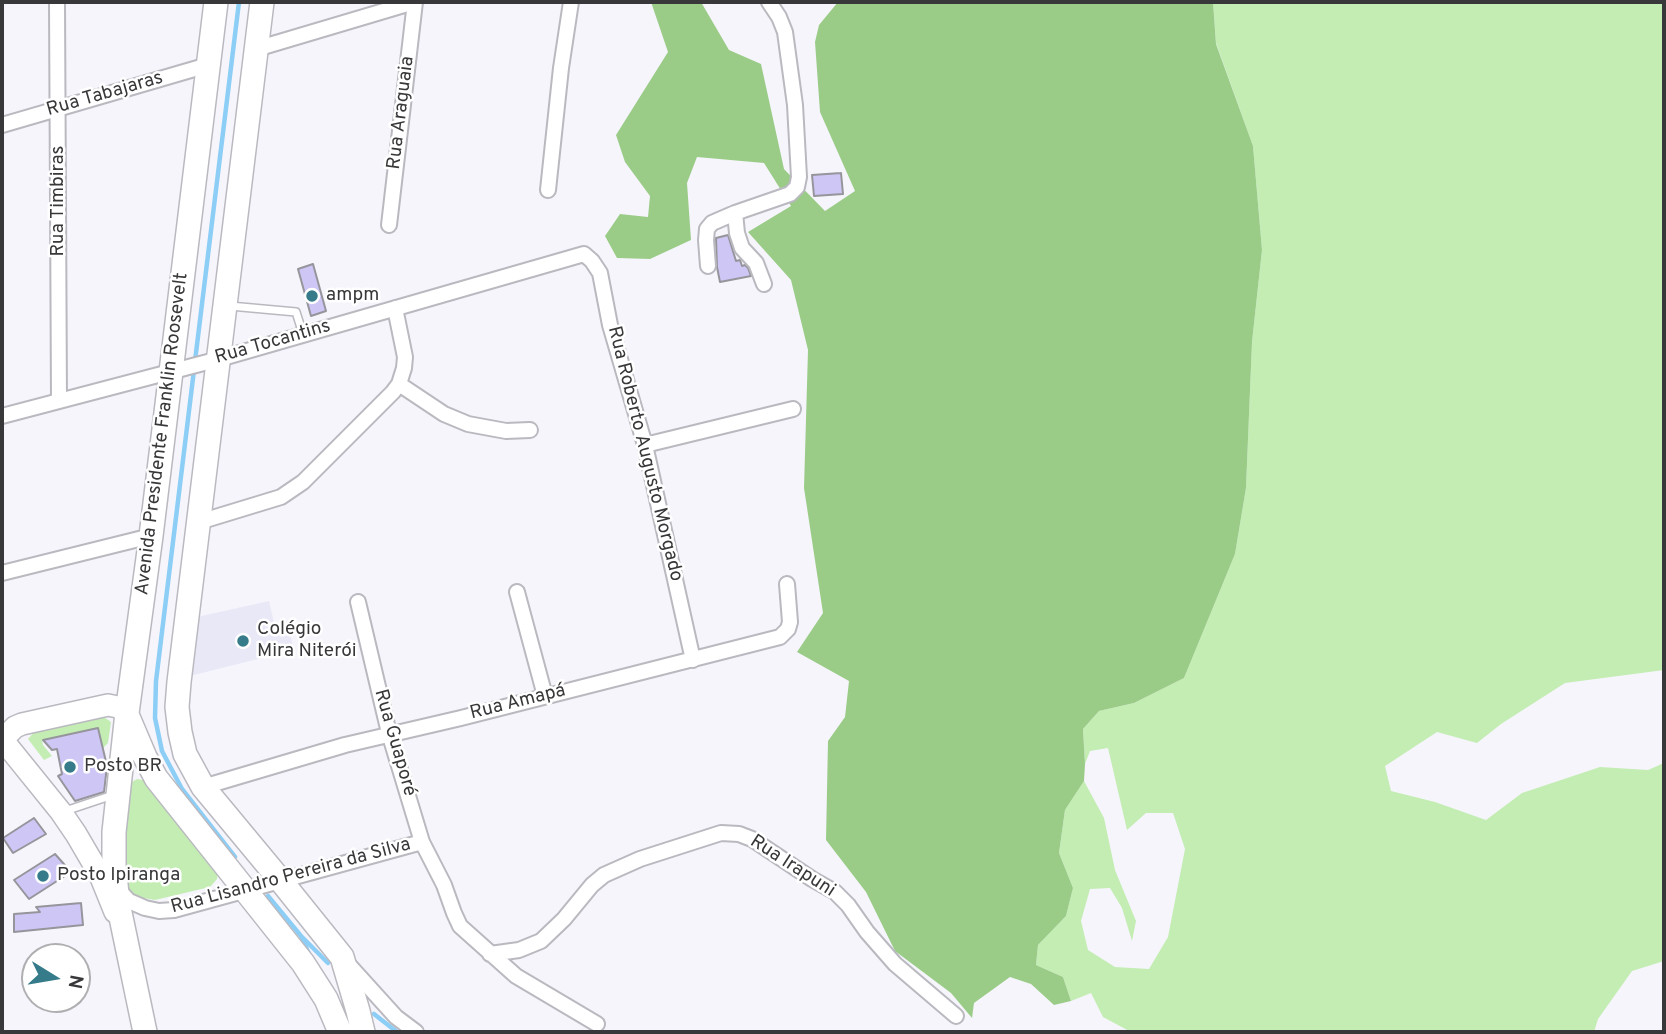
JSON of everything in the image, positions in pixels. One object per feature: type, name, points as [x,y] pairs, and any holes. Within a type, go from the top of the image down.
[{"type":"main road","name":"Avenida Presidente Franklin Roosevelt","points":[[145,1032],[114,876],[114,832],[151,536],[178,370],[216,2]]},
{"type":"main road","points":[[262,2],[225,305],[211,361],[199,522],[177,707],[185,754],[203,787],[342,957],[363,1032]]},
{"type":"main road","points":[[124,934],[100,875],[61,812],[2,740],[15,727],[108,705],[127,713],[156,778],[303,963],[326,999],[340,1032]]},
{"type":"main road","points":[[117,794],[132,776],[146,774],[156,778]]},
{"type":"main road","points":[[239,831],[245,856],[245,890]]},
{"type":"street","name":"Rua Timbiras","points":[[57,2],[60,401]]},
{"type":"street","points":[[256,49],[414,2]]},
{"type":"street","name":"Rua Araguaia","points":[[389,225],[414,2]]},
{"type":"street","points":[[548,190],[571,2]]},
{"type":"street","points":[[708,266],[707,229],[712,223],[790,194],[797,187],[799,177],[795,105],[785,32],[769,2]]},
{"type":"street","name":"Rua Tabajaras","points":[[2,125],[208,65]]},
{"type":"street","points":[[735,213],[742,248],[756,263],[764,284]]},
{"type":"street","name":"Rua Tocantins","points":[[2,416],[211,361],[584,254]]},
{"type":"street","name":"Rua Roberto Augusto Morgado","points":[[584,254],[600,273],[610,325],[645,445],[693,660]]},
{"type":"street","points":[[199,522],[281,497],[303,482],[393,392],[399,384],[405,357],[396,308]]},
{"type":"street","points":[[399,384],[444,415],[468,424],[506,431],[530,430]]},
{"type":"street","points":[[645,445],[793,409]]},
{"type":"street","points":[[2,573],[151,536]]},
{"type":"street","name":"Rua Amapá","points":[[203,787],[389,733],[461,718],[780,637],[790,622],[787,584]]},
{"type":"street","points":[[517,592],[545,696]]},
{"type":"street","name":"Rua Guaporé","points":[[358,603],[389,733],[422,842]]},
{"type":"street","name":"Rua Irapuni","points":[[490,954],[519,950],[541,941],[604,875],[640,859],[721,834],[739,834],[752,839],[835,892],[895,964],[956,1016]]},
{"type":"street","name":"Rua Lisandro Pereira da Silva","points":[[114,876],[129,901],[159,911],[422,842],[444,885],[460,926],[516,976],[597,1024]]},
{"type":"street","points":[[342,957],[396,1017],[416,1032]]},
{"type":"lane","points":[[225,305],[296,313],[303,335]]},
{"type":"lane","points":[[61,812],[117,794]]},
{"type":"shaded area","name":"Colégio Mira Niterói","points":[[269,601],[276,631],[288,627],[294,650],[190,676],[197,617]]},
{"type":"green space","points":[[651,2],[701,2],[729,50],[761,64],[784,169],[825,211],[855,191],[820,112],[815,42],[819,25],[838,2],[1213,2],[1216,44],[1253,146],[1262,250],[1252,342],[1246,488],[1235,554],[1184,678],[1134,703],[1099,711],[1083,729],[1084,781],[1065,810],[1059,853],[1073,888],[1066,916],[1038,945],[1036,965],[1063,977],[1071,1001],[1054,1005],[1031,984],[1010,977],[974,1003],[972,1018],[951,993],[895,951],[866,892],[826,840],[828,741],[845,717],[849,681],[797,652],[823,613],[804,488],[808,350],[791,280],[748,232],[791,206],[764,163],[697,157],[687,183],[691,240],[650,259],[617,258],[605,236],[620,214],[648,217],[650,196],[625,162],[616,135],[668,52]]},
{"type":"green space","points":[[1213,2],[1664,2],[1664,670],[1565,683],[1501,724],[1477,743],[1437,732],[1385,766],[1391,791],[1435,802],[1486,820],[1522,793],[1600,767],[1648,770],[1664,763],[1664,961],[1632,971],[1598,1019],[1594,1032],[1131,1032],[1103,1017],[1091,993],[1071,1001],[1063,977],[1036,965],[1038,945],[1066,916],[1073,888],[1059,853],[1065,810],[1084,781],[1104,818],[1115,870],[1136,921],[1132,941],[1122,908],[1110,888],[1090,889],[1081,921],[1088,950],[1115,967],[1149,969],[1168,937],[1185,849],[1173,813],[1146,813],[1127,830],[1108,748],[1090,751],[1085,764],[1083,729],[1099,711],[1134,703],[1184,678],[1235,554],[1246,488],[1252,342],[1262,250],[1253,146],[1216,43]]},
{"type":"green space","points":[[101,715],[111,722],[108,743],[103,748],[98,728],[42,740],[52,756],[44,760],[28,739],[36,730]]},
{"type":"green space","points":[[137,779],[149,781],[218,874],[210,887],[155,900],[137,897],[124,884],[120,853],[127,785]]},
{"type":"building","points":[[841,173],[843,194],[814,196],[812,175]]},
{"type":"building","points":[[728,235],[736,261],[740,260],[742,266],[748,268],[751,276],[720,282],[716,238]]},
{"type":"building","points":[[313,264],[326,311],[311,316],[298,269]]},
{"type":"building","points":[[98,728],[107,766],[104,792],[75,801],[58,776],[62,774],[57,749],[52,750],[43,740]]},
{"type":"building","points":[[34,818],[46,834],[13,853],[3,838]]},
{"type":"building","name":"Posto Ipiranga","points":[[55,854],[71,872],[29,899],[14,880]]},
{"type":"building","points":[[81,903],[83,925],[14,932],[14,914],[40,912],[36,907]]},
{"type":"waterway","points":[[195,361],[239,2]]},
{"type":"waterway","points":[[194,370],[156,681],[155,718],[162,751],[182,789],[235,857]]},
{"type":"waterway","points":[[268,896],[301,936],[328,963]]},
{"type":"waterway","points":[[301,936],[309,954]]},
{"type":"waterway","points":[[374,1014],[397,1032]]},
{"type":"place","name":"ampm","points":[[312,296]]},
{"type":"place","name":"Colégio Mira Niterói","points":[[243,641]]},
{"type":"place","name":"Posto BR","points":[[70,767]]},
{"type":"place","name":"Posto Ipiranga","points":[[43,876]]}]
